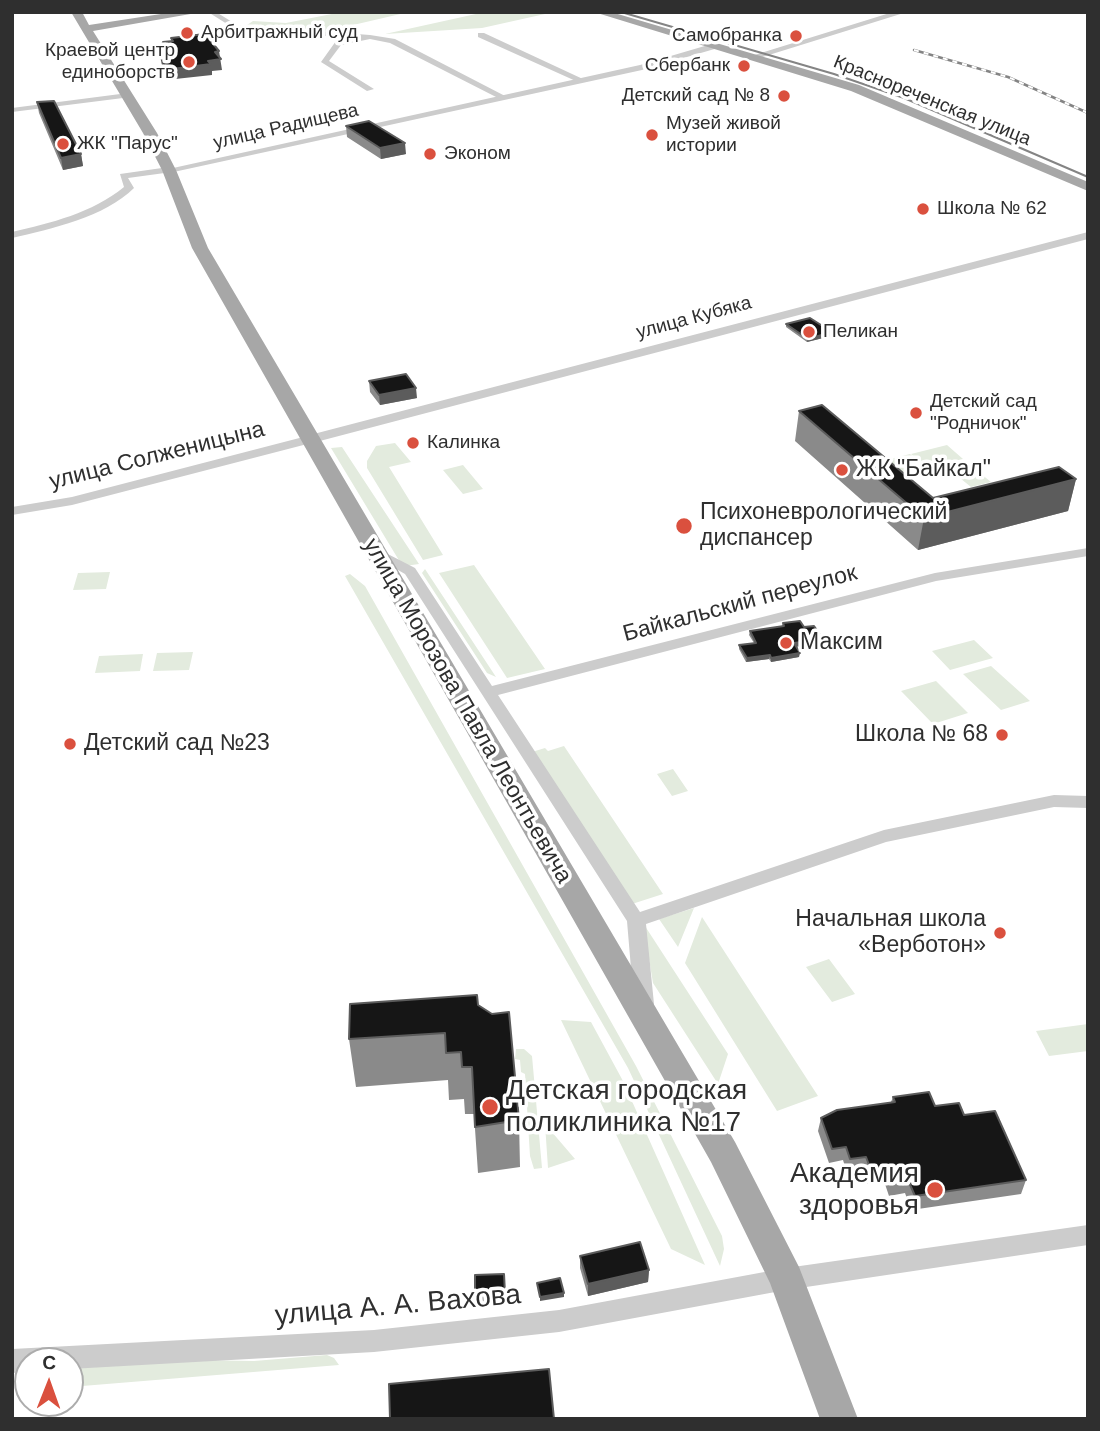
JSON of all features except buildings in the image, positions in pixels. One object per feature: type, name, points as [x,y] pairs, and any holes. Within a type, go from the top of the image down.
[{"type":"main road","points":[[85,29],[183,12]]},
{"type":"main road","points":[[85,29],[197,12]]},
{"type":"main road","name":"Краснореченская улица","points":[[599,12],[822,77],[900,105],[1088,187]]},
{"type":"main road","points":[[76,13],[104,20],[138,19]]},
{"type":"main road","name":"улица Морозова Павла Леонтьевича","points":[[76,13],[128,95],[169,170],[200,248],[723,1152],[786,1279],[824,1373],[839,1419]]},
{"type":"street","points":[[211,12],[235,27],[392,41],[503,97]]},
{"type":"street","points":[[753,57],[903,12]]},
{"type":"street","points":[[481,35],[581,80]]},
{"type":"street","points":[[370,37],[339,43],[325,62],[370,89]]},
{"type":"street","name":"улица Радищева","points":[[12,234],[61,225],[119,196],[129,188],[123,176],[169,170],[581,80],[715,46]]},
{"type":"street","points":[[12,110],[128,95]]},
{"type":"street","name":"улица Кубяка","points":[[311,439],[1088,235]]},
{"type":"street","name":"улица Солженицына","points":[[12,511],[72,501],[311,439]]},
{"type":"street","points":[[375,552],[410,571],[636,920],[645,1016]]},
{"type":"street","name":"Байкальский переулок","points":[[489,692],[935,577],[1088,552]]},
{"type":"street","points":[[636,920],[884,836],[1054,802],[1088,802]]},
{"type":"street","name":"улица А. А. Вахова","points":[[12,1361],[374,1341],[559,1321],[786,1279],[1088,1235]]},
{"type":"shaded area","points":[[342,12],[409,12],[323,32],[247,25],[253,21],[286,23]]},
{"type":"shaded area","points":[[485,12],[554,12],[482,28],[385,34]]},
{"type":"shaded area","points":[[395,443],[411,462],[389,467],[443,555],[423,560],[367,468],[367,461],[376,446]]},
{"type":"shaded area","points":[[947,445],[963,459],[898,474],[882,461],[910,454],[923,465],[911,454]]},
{"type":"shaded area","points":[[342,447],[419,564],[405,566],[400,562],[331,448]]},
{"type":"shaded area","points":[[965,461],[991,482],[971,487],[945,466]]},
{"type":"shaded area","points":[[463,465],[483,489],[463,494],[443,470]]},
{"type":"shaded area","points":[[474,565],[545,669],[507,678],[439,573]]},
{"type":"shaded area","points":[[425,569],[496,677],[487,673],[422,573]]},
{"type":"shaded area","points":[[110,572],[106,589],[73,590],[78,573]]},
{"type":"shaded area","points":[[350,574],[365,586],[636,1066],[722,1236],[724,1249],[720,1266],[628,1068],[345,576]]},
{"type":"shaded area","points":[[974,640],[993,658],[950,670],[932,651]]},
{"type":"shaded area","points":[[193,652],[189,670],[153,671],[157,653]]},
{"type":"shaded area","points":[[143,654],[140,671],[95,673],[99,656]]},
{"type":"shaded area","points":[[991,666],[1030,701],[1001,710],[963,674]]},
{"type":"shaded area","points":[[936,681],[968,713],[933,724],[901,691]]},
{"type":"shaded area","points":[[564,746],[663,894],[632,904],[532,752]]},
{"type":"shaded area","points":[[673,769],[688,791],[672,796],[657,774]]},
{"type":"shaded area","points":[[694,908],[678,947],[659,919]]},
{"type":"shaded area","points":[[702,917],[818,1096],[777,1111],[685,963]]},
{"type":"shaded area","points":[[643,923],[728,1054],[718,1084],[653,983]]},
{"type":"shaded area","points":[[829,959],[855,994],[832,1002],[806,967]]},
{"type":"shaded area","points":[[561,1020],[591,1022],[623,1081],[705,1265],[671,1249]]},
{"type":"shaded area","points":[[1088,1024],[1088,1051],[1049,1056],[1036,1031]]},
{"type":"shaded area","points":[[516,1049],[524,1049],[532,1056],[542,1168],[534,1169],[530,1156],[525,1074],[521,1072],[520,1060],[515,1059]]},
{"type":"shaded area","points":[[545,1124],[575,1159],[548,1168]]},
{"type":"shaded area","points":[[327,1355],[334,1358],[339,1365],[84,1386],[84,1367],[194,1360],[254,1361]]},
{"type":"tram line","points":[[621,12],[834,74],[904,98],[1088,177]]},
{"type":"railway","points":[[914,50],[1008,77],[1088,113]]},
{"type":"place","name":"Арбитражный суд","points":[[187,33]]},
{"type":"place","name":"Самобранка","points":[[796,36]]},
{"type":"place","name":"Краевой центр единоборств","points":[[189,62]]},
{"type":"place","name":"Сбербанк","points":[[744,66]]},
{"type":"place","name":"Детский сад № 8","points":[[784,96]]},
{"type":"place","name":"Музей живой истории","points":[[652,135]]},
{"type":"place","name":"ЖК \"Парус\"","points":[[63,144]]},
{"type":"place","name":"Эконом","points":[[430,154]]},
{"type":"place","name":"Школа № 62","points":[[923,209]]},
{"type":"place","name":"Пеликан","points":[[809,332]]},
{"type":"place","name":"Детский сад \"Родничок\"","points":[[916,413]]},
{"type":"place","name":"Калинка","points":[[413,443]]},
{"type":"place","name":"ЖК \"Байкал\"","points":[[842,470]]},
{"type":"place","name":"Психоневрологический диспансер","points":[[684,526]]},
{"type":"place","name":"Максим","points":[[786,643]]},
{"type":"place","name":"Школа № 68","points":[[1002,735]]},
{"type":"place","name":"Детский сад №23","points":[[70,744]]},
{"type":"place","name":"Начальная школа «Верботон»","points":[[1000,933]]},
{"type":"place","name":"Детская городская поликлиника №17","points":[[490,1107]]},
{"type":"place","name":"Академия здоровья","points":[[935,1190]]}]
